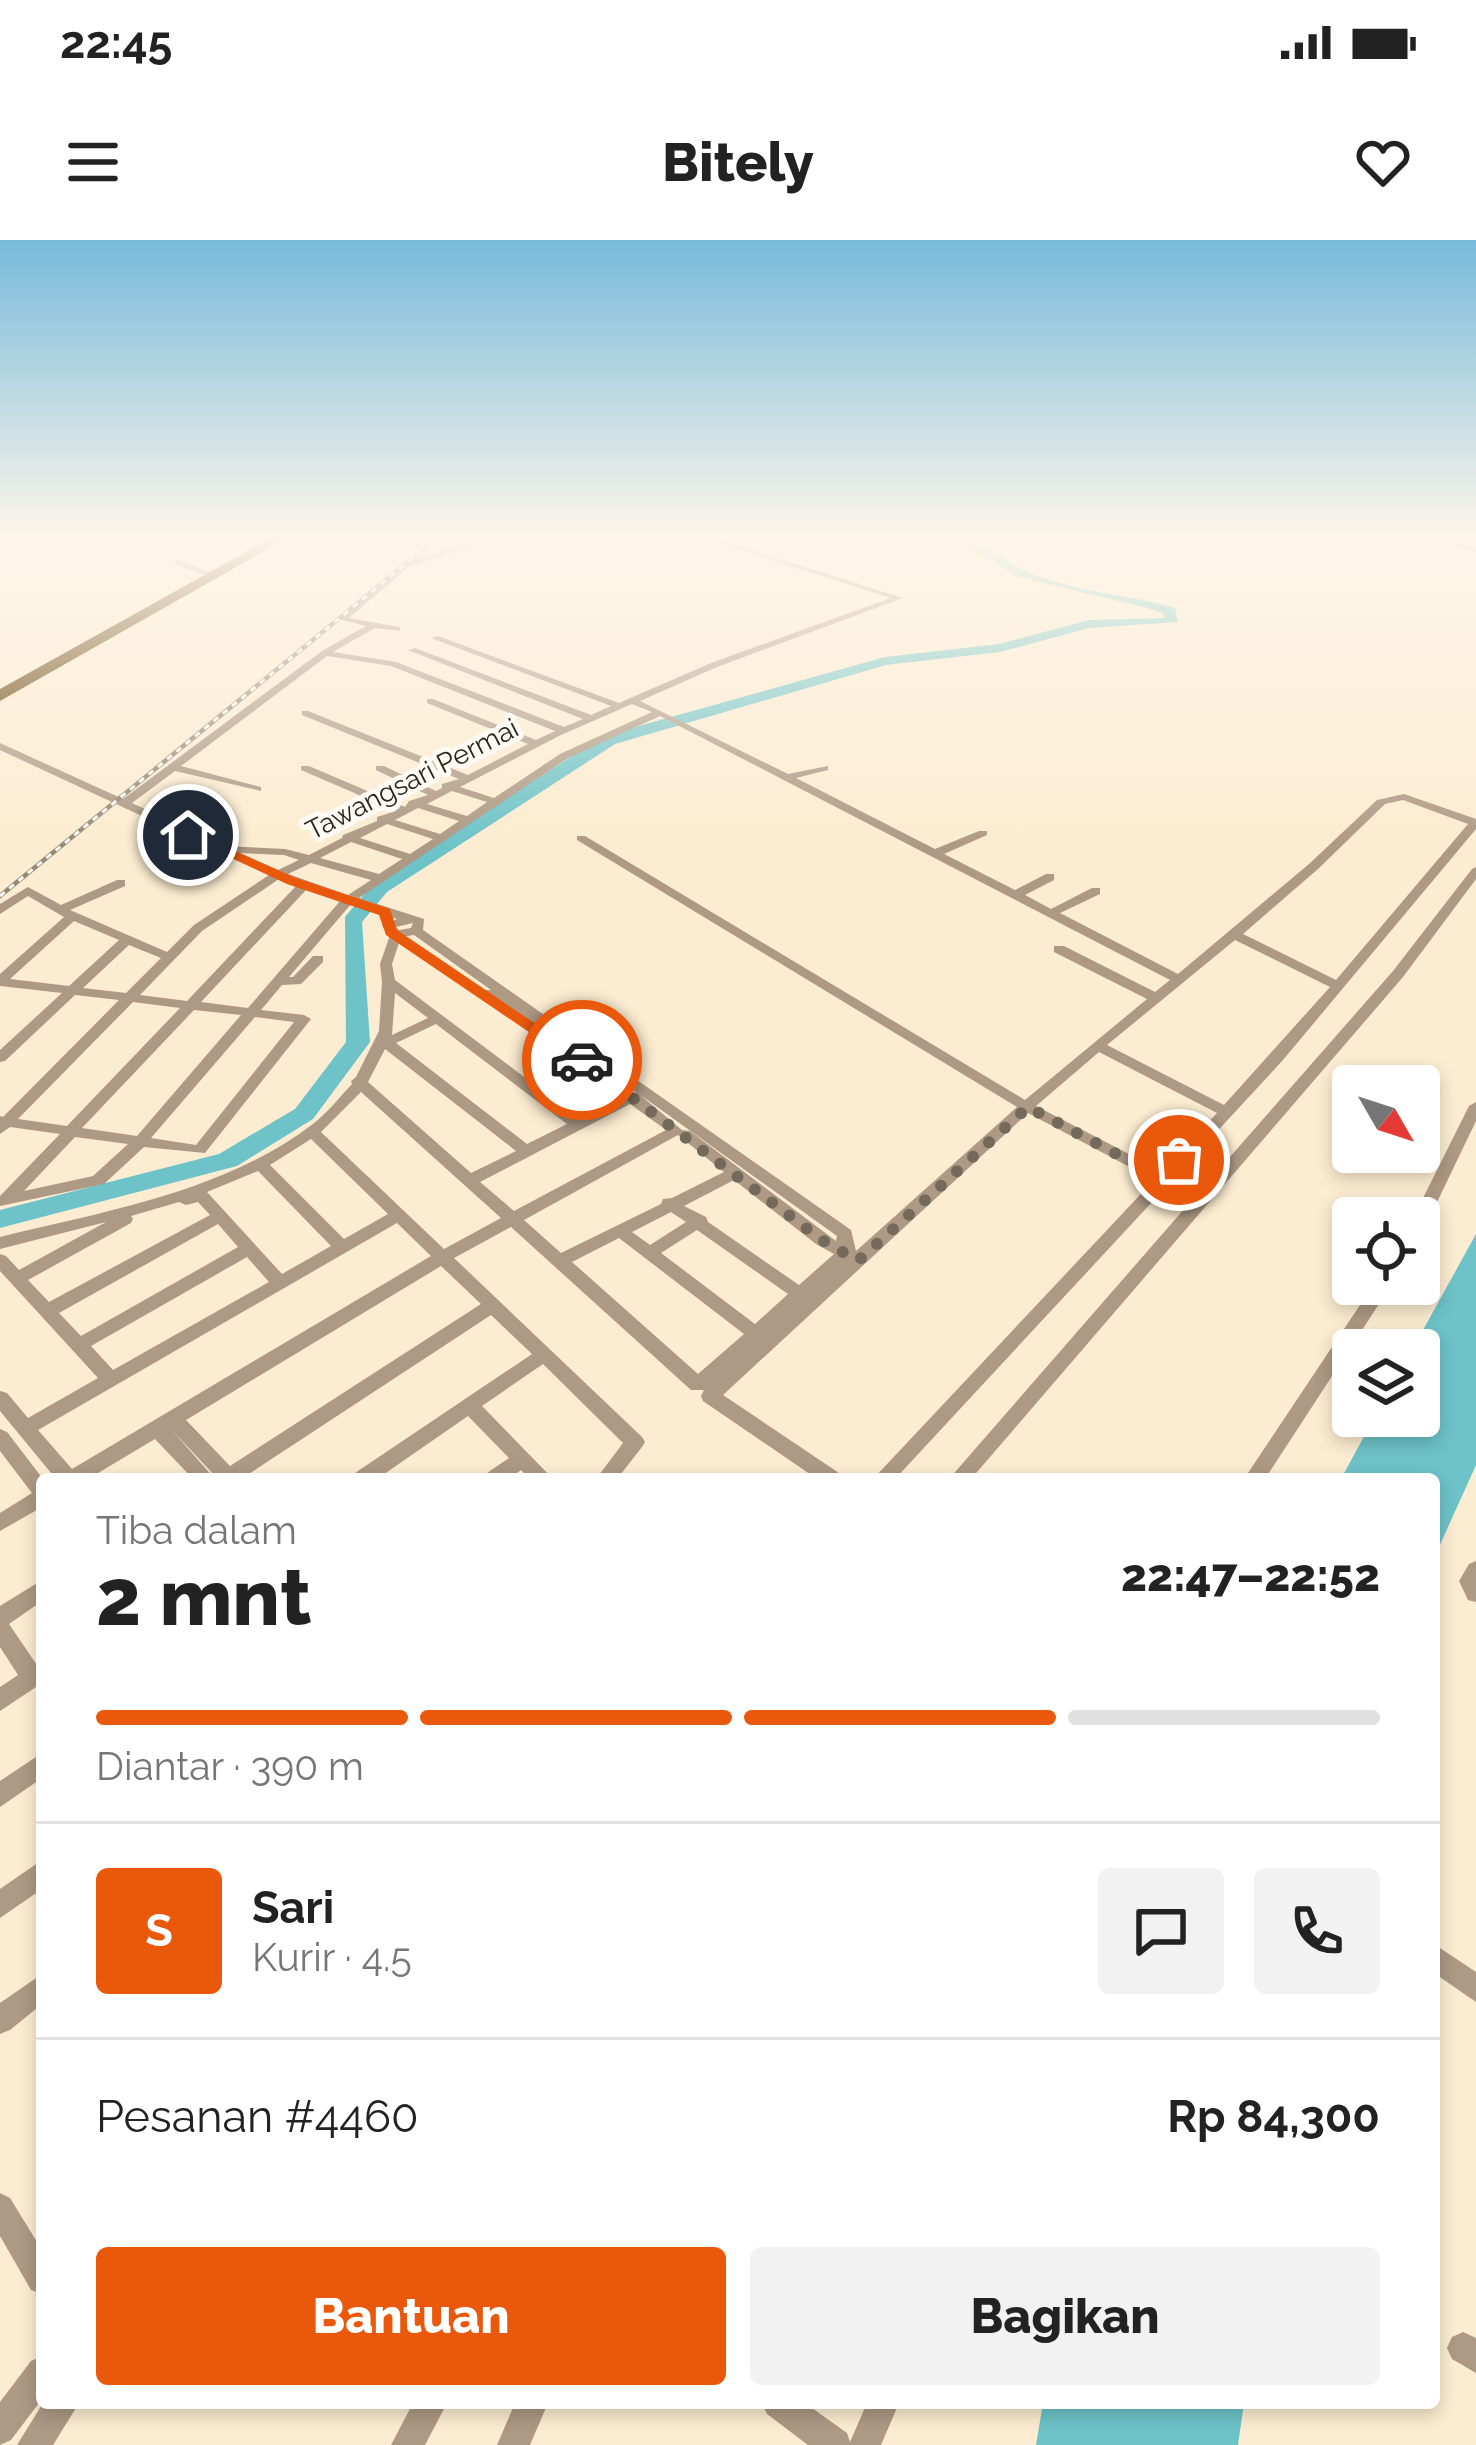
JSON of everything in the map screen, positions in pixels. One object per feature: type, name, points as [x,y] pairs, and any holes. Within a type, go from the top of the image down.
[{"type":"highway","points":[[0,693],[89,643]]},
{"type":"highway","points":[[0,693],[95,643]]},
{"type":"street","points":[[122,805],[343,643]]},
{"type":"street","points":[[448,643],[530,674],[662,713],[1178,980]]},
{"type":"street","name":"Tawangsari Permai","points":[[3,1124],[131,997],[162,954],[278,875],[464,776],[713,665],[775,643]]},
{"type":"street","points":[[412,650],[592,718]]},
{"type":"street","points":[[325,653],[387,663],[587,744]]},
{"type":"street","points":[[474,695],[530,674]]},
{"type":"street","points":[[430,701],[564,756]]},
{"type":"street","points":[[305,713],[464,776]]},
{"type":"street","points":[[3,1200],[98,1180],[139,1143],[350,902],[408,857],[564,756],[662,713]]},
{"type":"street","points":[[0,746],[394,925],[579,1050],[683,1128],[755,1191],[822,1240],[850,1253]]},
{"type":"street","points":[[485,750],[505,758]]},
{"type":"street","points":[[172,767],[257,789]]},
{"type":"street","points":[[305,768],[407,806],[468,820]]},
{"type":"street","points":[[380,768],[432,793]]},
{"type":"street","points":[[785,778],[824,768]]},
{"type":"street","points":[[477,771],[524,784]]},
{"type":"street","points":[[446,786],[497,802]]},
{"type":"street","points":[[358,1081],[698,1385],[799,1293],[1276,903],[1381,802],[1404,796],[1475,822],[1281,1058],[1224,1111],[1166,1180],[890,1473]]},
{"type":"street","points":[[381,819],[440,837]]},
{"type":"street","points":[[934,854],[983,833]]},
{"type":"street","points":[[347,837],[408,857]]},
{"type":"street","points":[[581,838],[1028,1107],[1199,1197]]},
{"type":"street","points":[[220,849],[270,850],[379,878]]},
{"type":"street","points":[[964,1473],[1396,973],[1476,871]]},
{"type":"street","points":[[1014,896],[1049,877]]},
{"type":"street","points":[[0,982],[66,913],[121,883]]},
{"type":"street","points":[[3,1200],[304,885]]},
{"type":"street","points":[[1425,886],[1455,895]]},
{"type":"street","points":[[0,910],[28,890],[66,913],[162,954]]},
{"type":"street","points":[[1049,914],[1096,892]]},
{"type":"street","points":[[394,925],[420,922],[405,918]]},
{"type":"street","points":[[386,1041],[386,964],[394,925]]},
{"type":"street","points":[[1233,934],[1339,987]]},
{"type":"street","points":[[0,1058],[126,940]]},
{"type":"street","points":[[1059,949],[1156,998]]},
{"type":"street","points":[[278,981],[295,981],[318,959]]},
{"type":"street","points":[[1364,961],[1396,973]]},
{"type":"street","points":[[0,982],[304,1018],[208,1144],[194,1151],[3,1124]]},
{"type":"street","points":[[389,982],[572,1121]]},
{"type":"street","points":[[1328,1005],[1357,1018]]},
{"type":"street","points":[[0,1244],[263,1167],[314,1133],[386,1041],[439,1018]]},
{"type":"street","points":[[386,1041],[521,1148]]},
{"type":"street","points":[[1098,1046],[1224,1111]]},
{"type":"street","points":[[579,1050],[628,1093],[774,1181],[845,1234],[850,1253]]},
{"type":"street","points":[[1281,1058],[1311,1071]]},
{"type":"street","points":[[467,1177],[628,1093]]},
{"type":"street","points":[[1432,1197],[1476,1106]]},
{"type":"street","points":[[80,1473],[441,1258],[683,1128]]},
{"type":"street","points":[[314,1133],[635,1442],[611,1473]]},
{"type":"street","points":[[263,1167],[343,1247]]},
{"type":"street","points":[[560,1262],[728,1169]]},
{"type":"street","points":[[755,1191],[774,1181]]},
{"type":"street","points":[[19,1276],[141,1212],[202,1196],[280,1283]]},
{"type":"street","points":[[672,1202],[799,1293]]},
{"type":"street","points":[[25,1429],[399,1215]]},
{"type":"street","points":[[48,1311],[219,1217]]},
{"type":"street","points":[[649,1253],[700,1221]]},
{"type":"street","points":[[619,1230],[755,1333]]},
{"type":"street","points":[[77,1346],[248,1249]]},
{"type":"street","points":[[823,1473],[710,1396],[850,1253]]},
{"type":"street","points":[[0,1260],[111,1380]]},
{"type":"street","points":[[1258,1473],[1369,1305]]},
{"type":"street","points":[[236,1473],[490,1307]]},
{"type":"street","points":[[371,1473],[543,1355]]},
{"type":"street","points":[[0,1398],[65,1473]]},
{"type":"street","points":[[469,1405],[536,1473]]},
{"type":"street","points":[[165,1423],[222,1473]]},
{"type":"street","points":[[165,1423],[201,1473]]},
{"type":"street","points":[[2,1443],[36,1487]]},
{"type":"street","points":[[502,1473],[521,1459]]},
{"type":"street","points":[[0,1523],[36,1499]]},
{"type":"street","points":[[1476,1570],[1470,1581],[1476,1594]]},
{"type":"street","points":[[0,1618],[36,1593]]},
{"type":"street","points":[[0,1628],[36,1682]]},
{"type":"street","points":[[0,1700],[36,1686]]},
{"type":"street","points":[[0,1795],[36,1768]]},
{"type":"street","points":[[0,1905],[36,1878]]},
{"type":"street","points":[[1440,1962],[1476,1989]]},
{"type":"street","points":[[0,2020],[36,1997]]},
{"type":"street","points":[[0,2208],[36,2269]]},
{"type":"street","points":[[0,2428],[36,2380]]},
{"type":"street","points":[[33,2445],[59,2409]]},
{"type":"street","points":[[406,2445],[427,2409]]},
{"type":"street","points":[[513,2445],[529,2409]]},
{"type":"street","points":[[786,2409],[835,2445]]},
{"type":"street","points":[[865,2445],[880,2409]]},
{"type":"water","points":[[1476,1234],[1476,1465],[1440,1545],[1440,1473],[1344,1473],[1364,1437],[1440,1437],[1440,1329],[1424,1329]]},
{"type":"water","points":[[1042,2409],[1243,2409],[1238,2445],[1036,2445]]},
{"type":"waterway","points":[[0,1219],[228,1160],[304,1114],[358,1042],[352,921],[380,888],[609,740],[885,661],[1019,643]]},
{"type":"railway","points":[[0,896],[309,643]]},
{"type":"way so far","points":[[582,1060],[822,1240],[844,1248],[858,1261],[1028,1107],[1162,1178],[1179,1160]]},
{"type":"route","points":[[188,835],[292,881],[385,912],[391,932],[402,934],[582,1060]]}]
